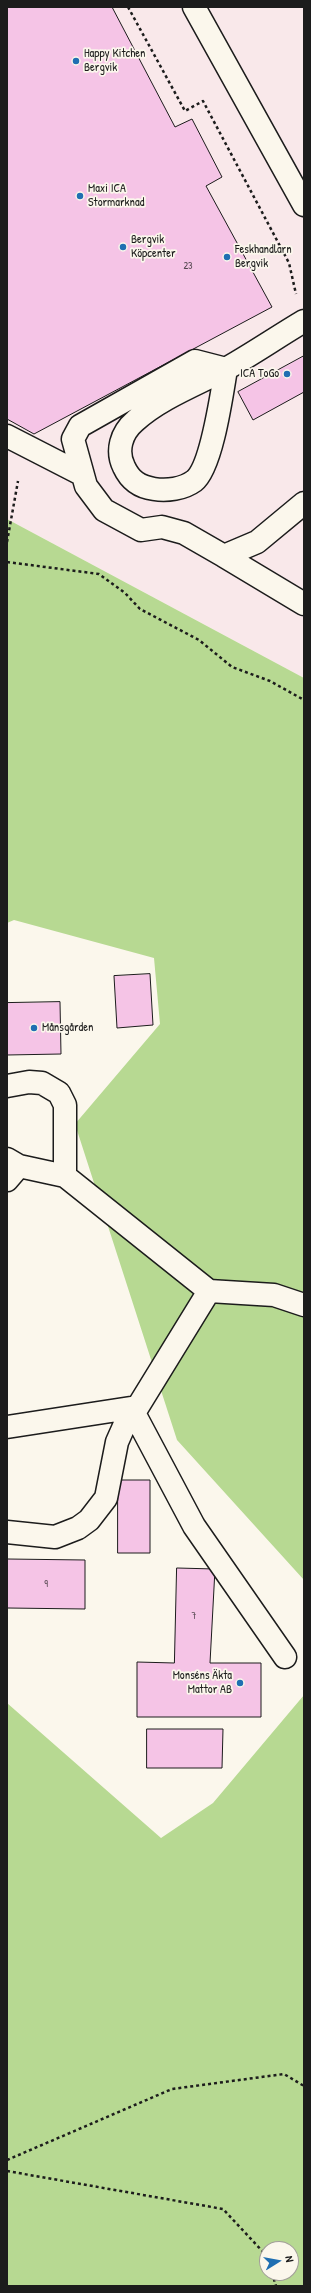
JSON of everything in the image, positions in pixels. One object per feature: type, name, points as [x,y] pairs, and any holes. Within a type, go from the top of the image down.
[{"type":"street","points":[[194,7],[304,205]]},
{"type":"street","points":[[226,368],[209,452],[203,469],[195,480],[183,487],[169,490],[153,489],[138,485],[127,473],[120,460],[119,451],[127,430],[134,421],[154,407],[226,368],[304,321]]},
{"type":"street","points":[[226,368],[195,361],[80,426],[73,439],[86,486],[104,510],[141,530],[162,527],[184,533],[304,604]]},
{"type":"street","points":[[7,436],[83,474]]},
{"type":"street","points":[[224,556],[257,542],[304,503]]},
{"type":"street","points":[[7,1086],[29,1082],[42,1083],[59,1093],[65,1104],[65,1176]]},
{"type":"street","points":[[11,1168],[65,1176],[209,1291],[274,1295],[304,1305]]},
{"type":"street","points":[[7,1532],[54,1537],[78,1528],[89,1520],[106,1498],[117,1442],[125,1424],[136,1410],[209,1291]]},
{"type":"street","points":[[7,1427],[136,1410]]},
{"type":"street","points":[[136,1410],[194,1526],[285,1657]]},
{"type":"path","points":[[128,7],[185,110],[203,101],[289,263],[297,297]]},
{"type":"path","points":[[7,542],[18,481]]},
{"type":"path","points":[[7,562],[99,574],[125,593],[140,609],[199,640],[232,667],[270,681],[304,700]]},
{"type":"path","points":[[7,2160],[172,2089],[284,2074],[304,2086]]},
{"type":"path","points":[[7,2171],[223,2209],[259,2248]]},
{"type":"shaded area","points":[[7,7],[304,7],[304,678],[7,519]]},
{"type":"green space","points":[[7,519],[304,678],[304,1580],[177,1440],[75,1124],[160,1024],[154,958],[14,920],[7,923]]},
{"type":"green space","points":[[304,1695],[304,2286],[7,2286],[7,1703],[161,1838],[213,1803]]},
{"type":"building","name":"Bergvik Köpcenter","points":[[7,7],[112,7],[175,127],[192,119],[222,177],[206,186],[272,307],[34,434],[7,419]]},
{"type":"building","name":"ICA ToGo","points":[[304,356],[304,392],[253,420],[238,392]]},
{"type":"building","points":[[150,974],[153,1025],[117,1028],[114,976]]},
{"type":"building","name":"Månsgården","points":[[60,1002],[61,1054],[7,1055],[7,1003]]},
{"type":"building","points":[[118,1480],[150,1480],[150,1553],[118,1553]]},
{"type":"building","points":[[7,1559],[85,1560],[85,1609],[7,1608]]},
{"type":"building","points":[[177,1568],[215,1569],[210,1663],[261,1663],[261,1717],[137,1717],[137,1662],[174,1663]]},
{"type":"building","points":[[147,1729],[223,1729],[222,1768],[147,1768]]},
{"type":"place","name":"Happy Kitchen Bergvik","points":[[76,61]]},
{"type":"place","name":"Maxi ICA Stormarknad","points":[[80,196]]},
{"type":"place","name":"Bergvik Köpcenter","points":[[123,247]]},
{"type":"place","name":"Feskhandlarn Bergvik","points":[[227,257]]},
{"type":"place","name":"ICA ToGo","points":[[287,374]]},
{"type":"place","name":"Månsgården","points":[[34,1028]]},
{"type":"place","name":"Monséns Äkta Mattor AB","points":[[240,1683]]}]
